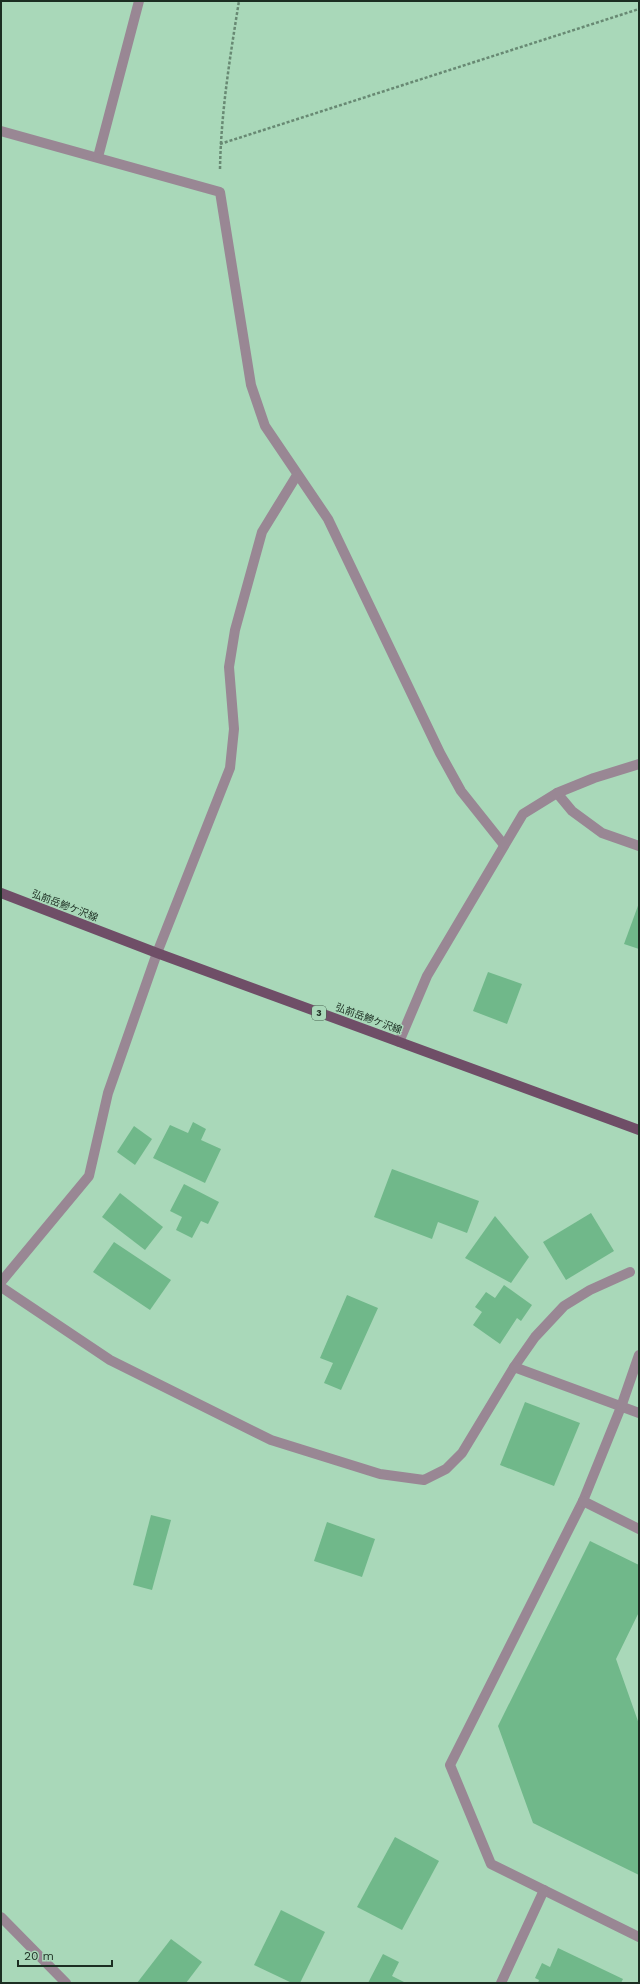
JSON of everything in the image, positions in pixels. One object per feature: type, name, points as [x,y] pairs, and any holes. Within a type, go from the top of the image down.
[{"type":"main road","name":"弘前岳鰺ケ沢線","points":[[1,893],[157,953],[639,1130]]},
{"type":"street","points":[[98,157],[139,1]]},
{"type":"street","points":[[1,131],[220,192],[234,289],[251,385],[265,426],[328,519],[440,753],[461,791],[504,845]]},
{"type":"street","points":[[1,1282],[89,1176],[108,1093],[157,953],[230,768],[234,729],[229,667],[235,630],[262,532],[298,475]]},
{"type":"street","points":[[398,1042],[427,976],[523,814],[557,793],[594,778],[639,764]]},
{"type":"street","points":[[557,793],[572,811],[602,833],[639,846]]},
{"type":"street","points":[[1,1287],[110,1360],[271,1440],[380,1474],[424,1480],[446,1469],[462,1453],[514,1367],[535,1337],[564,1306],[590,1290],[630,1272]]},
{"type":"street","points":[[639,1355],[583,1501],[450,1765],[491,1864],[639,1937]]},
{"type":"street","points":[[514,1367],[639,1413]]},
{"type":"street","points":[[583,1501],[639,1529]]},
{"type":"street","points":[[501,1983],[544,1890]]},
{"type":"street","points":[[1,1917],[66,1983]]},
{"type":"path","points":[[220,192],[220,144],[228,66],[239,1]]},
{"type":"path","points":[[220,144],[639,9]]},
{"type":"building","points":[[639,903],[639,949],[624,944]]},
{"type":"building","points":[[488,972],[522,984],[507,1024],[473,1011]]},
{"type":"building","points":[[193,1122],[206,1129],[201,1140],[221,1149],[205,1183],[153,1158],[170,1125],[188,1133]]},
{"type":"building","points":[[134,1126],[152,1139],[135,1165],[117,1152]]},
{"type":"building","points":[[392,1169],[479,1201],[467,1233],[438,1222],[432,1239],[374,1217]]},
{"type":"building","points":[[184,1184],[219,1202],[208,1224],[201,1221],[192,1238],[176,1230],[182,1217],[170,1211]]},
{"type":"building","points":[[120,1193],[163,1227],[145,1250],[102,1217]]},
{"type":"building","points":[[591,1213],[614,1251],[566,1280],[543,1242]]},
{"type":"building","points":[[495,1216],[529,1257],[511,1283],[465,1258]]},
{"type":"building","points":[[114,1242],[171,1280],[150,1310],[93,1272]]},
{"type":"building","points":[[504,1285],[532,1305],[521,1321],[517,1318],[500,1344],[473,1325],[482,1312],[475,1307],[486,1292],[495,1298]]},
{"type":"building","points":[[347,1295],[378,1308],[341,1390],[324,1383],[333,1363],[320,1358]]},
{"type":"building","points":[[525,1402],[580,1423],[554,1486],[500,1465]]},
{"type":"building","points":[[151,1515],[171,1520],[152,1590],[133,1585]]},
{"type":"building","points":[[327,1522],[375,1539],[362,1577],[314,1561]]},
{"type":"building","points":[[590,1541],[639,1565],[639,1612],[616,1659],[639,1724],[639,1875],[533,1823],[498,1726]]},
{"type":"building","points":[[395,1837],[439,1861],[402,1930],[357,1907]]},
{"type":"building","points":[[281,1910],[325,1932],[300,1983],[292,1983],[254,1965]]},
{"type":"building","points":[[171,1939],[202,1962],[186,1983],[137,1983]]},
{"type":"building","points":[[558,1948],[623,1979],[621,1983],[538,1983],[539,1980],[535,1978],[542,1963],[550,1967]]},
{"type":"building","points":[[383,1954],[399,1962],[392,1976],[406,1983],[368,1983]]}]
